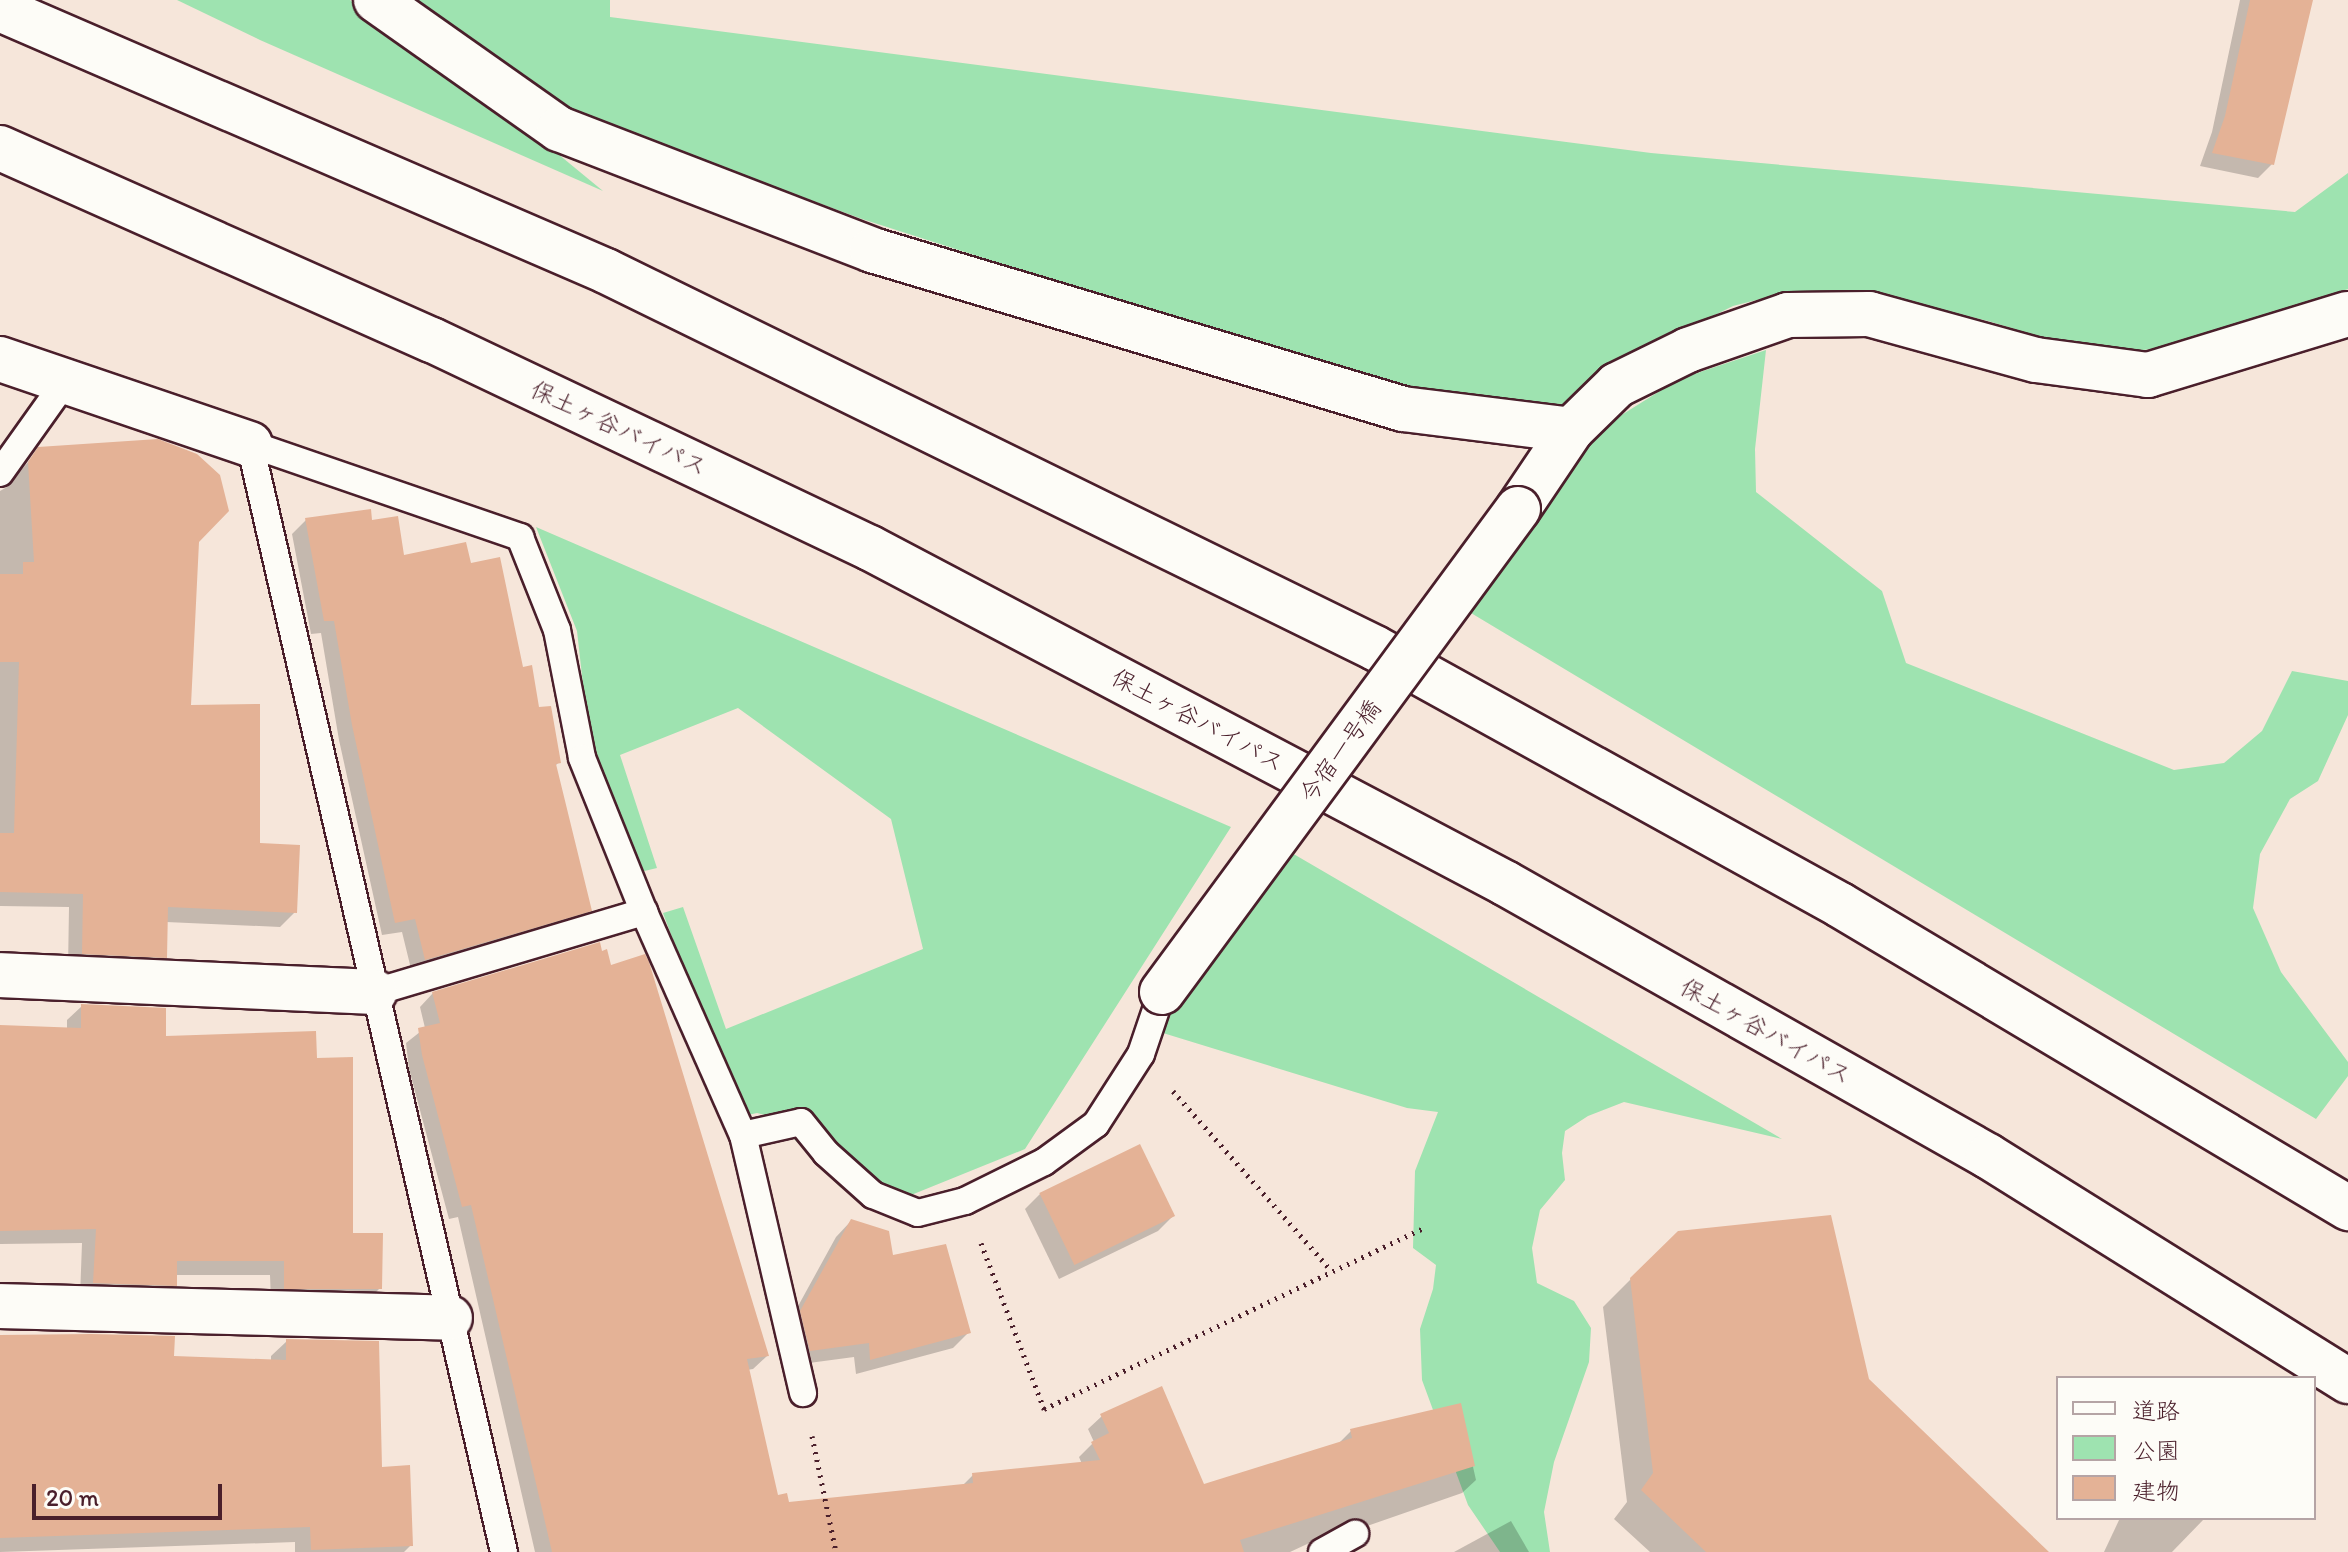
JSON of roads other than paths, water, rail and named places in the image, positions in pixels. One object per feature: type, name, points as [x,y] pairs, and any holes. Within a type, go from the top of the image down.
[{"type":"main road","points":[[376,0],[559,129],[872,250],[1403,409],[1571,430]]},
{"type":"main road","points":[[0,9],[606,271],[1375,648],[1840,905],[2348,1208]]},
{"type":"main road","name":"保土ヶ谷バイパス","points":[[0,148],[432,340],[856,541],[1156,698],[1505,883],[1988,1156],[2348,1381]]},
{"type":"main road","name":"今宿一号橋","points":[[1162,992],[1518,509],[1571,430],[1617,385],[1688,350],[1788,315],[1869,314],[2036,360],[2148,375],[2348,314]]},
{"type":"main road","points":[[0,359],[250,444]]},
{"type":"main road","points":[[0,975],[375,992]]},
{"type":"main road","points":[[0,1306],[450,1318]]},
{"type":"lane","points":[[0,473],[65,382]]},
{"type":"lane","points":[[250,444],[520,537],[557,630],[582,758],[644,912],[743,1135],[803,1393]]},
{"type":"lane","points":[[250,444],[504,1552]]},
{"type":"lane","points":[[375,992],[644,912]]},
{"type":"lane","points":[[743,1135],[801,1122],[826,1153],[873,1195],[918,1213],[965,1201],[1044,1162],[1096,1124],[1141,1054],[1162,992]]},
{"type":"lane","points":[[1322,1552],[1355,1534]]}]
